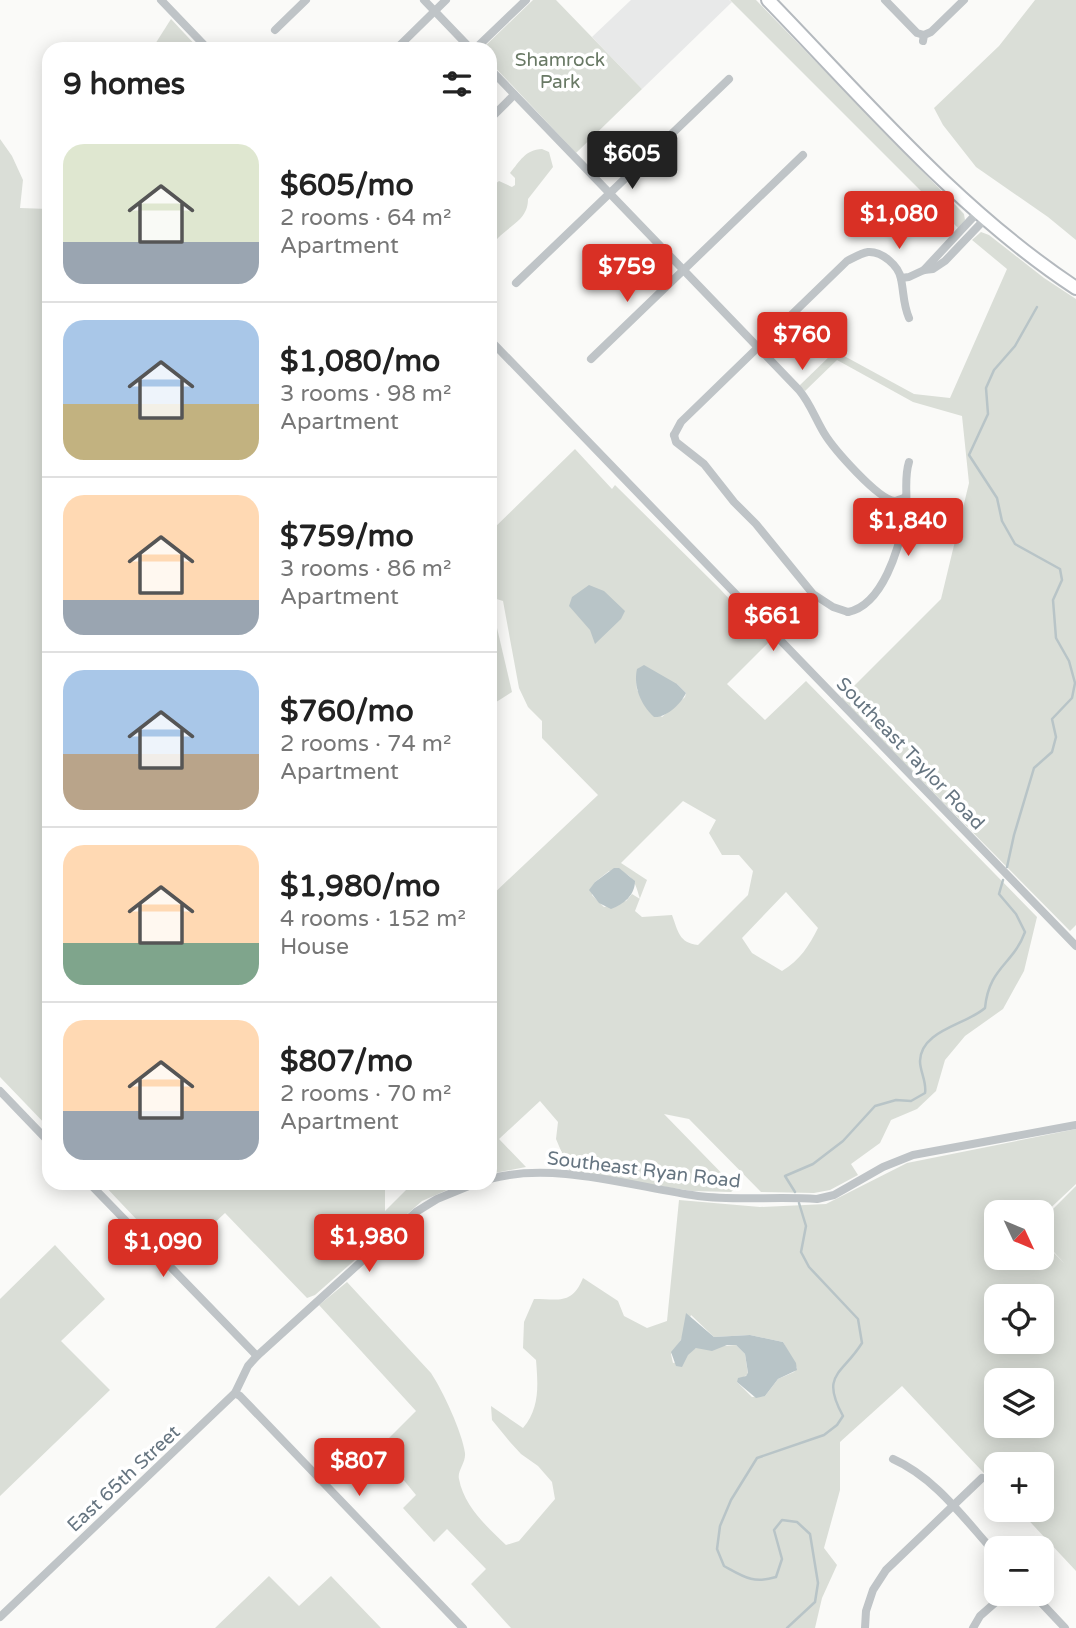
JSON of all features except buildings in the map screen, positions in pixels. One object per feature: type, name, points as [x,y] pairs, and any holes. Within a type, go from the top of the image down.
[{"type":"main road","points":[[768,0],[981,216],[1076,288]]},
{"type":"street","points":[[161,0],[201,42]]},
{"type":"street","points":[[275,30],[306,0]]},
{"type":"street","points":[[424,0],[466,42]]},
{"type":"street","points":[[403,42],[446,0]]},
{"type":"street","points":[[481,42],[526,0]]},
{"type":"street","points":[[885,0],[923,38],[964,0]]},
{"type":"street","points":[[497,77],[684,269],[809,403],[835,450],[883,496],[895,501],[905,497]]},
{"type":"street","points":[[516,283],[729,79]]},
{"type":"street","points":[[497,112],[514,96]]},
{"type":"street","points":[[591,359],[803,155]]},
{"type":"street","points":[[901,278],[909,278],[924,270],[981,216]]},
{"type":"street","points":[[909,318],[904,306],[901,278],[891,263],[872,248],[847,261],[669,435],[704,464],[813,594],[833,607],[848,612],[862,606],[887,578],[905,516],[906,473],[909,462]]},
{"type":"street","name":"Southeast Taylor Road","points":[[497,347],[1076,946]]},
{"type":"street","points":[[848,612],[849,622]]},
{"type":"street","points":[[0,1091],[42,1135]]},
{"type":"street","name":"Southeast Ryan Road","points":[[497,1178],[530,1172],[642,1185],[700,1196],[817,1199],[834,1195],[883,1167],[913,1155],[1076,1125]]},
{"type":"street","points":[[96,1190],[257,1356],[416,1212],[459,1190]]},
{"type":"street","name":"East 65th Street","points":[[0,1617],[235,1393],[248,1366],[257,1356]]},
{"type":"street","points":[[235,1393],[463,1628]]},
{"type":"street","points":[[893,1459],[921,1474],[984,1541]]},
{"type":"street","points":[[865,1628],[866,1611],[873,1590],[886,1570],[982,1478]]},
{"type":"street","points":[[973,1628],[980,1616],[991,1606]]},
{"type":"street","points":[[1044,1606],[1065,1628]]},
{"type":"shaded area","points":[[631,0],[732,2],[642,89],[592,37]]},
{"type":"shaded area","points":[[589,585],[604,591],[625,611],[621,619],[595,644],[590,630],[569,606],[572,597]]},
{"type":"shaded area","points":[[644,665],[677,684],[686,693],[677,706],[659,717],[654,717],[639,695],[637,669]]},
{"type":"shaded area","points":[[614,868],[619,868],[635,881],[628,898],[611,909],[599,903],[589,890]]},
{"type":"shaded area","points":[[686,1313],[714,1337],[750,1335],[783,1342],[796,1363],[797,1370],[778,1379],[765,1396],[756,1398],[737,1382],[738,1378],[748,1373],[745,1354],[736,1345],[727,1345],[712,1351],[696,1348],[688,1355],[682,1367],[676,1366],[671,1352],[681,1340]]},
{"type":"green space","name":"Shamrock Park","points":[[533,0],[556,0],[642,89],[576,153],[497,69],[497,42],[489,42]]},
{"type":"green space","points":[[730,0],[756,0],[964,214],[965,220],[959,229]]},
{"type":"green space","points":[[1035,0],[1076,0],[1076,240],[976,167],[943,125],[934,108],[999,46]]},
{"type":"green space","points":[[171,19],[192,42],[156,42]]},
{"type":"green space","points":[[0,139],[12,156],[23,180],[20,208],[42,209],[42,1121],[0,1077]]},
{"type":"green space","points":[[536,150],[549,152],[553,167],[528,199],[522,217],[497,239],[497,183],[512,187],[515,185],[515,178],[510,173],[520,160]]},
{"type":"green space","points":[[981,232],[989,235],[1076,299],[1076,925],[1070,931],[841,699],[941,599],[969,483],[962,416],[913,402],[837,360],[805,391],[799,386],[835,351],[914,394],[950,398],[1007,269],[972,240]]},
{"type":"green space","points":[[575,449],[612,489],[615,485],[720,589],[769,642],[727,684],[765,720],[806,681],[1037,917],[1024,971],[1003,1009],[965,1036],[945,1060],[936,1091],[917,1109],[891,1120],[880,1143],[851,1164],[858,1175],[830,1190],[814,1193],[761,1192],[689,1119],[664,1114],[736,1188],[731,1192],[692,1191],[570,1172],[556,1139],[558,1122],[540,1101],[499,1139],[526,1167],[497,1173],[497,890],[598,795],[542,738],[542,721],[528,707],[519,688],[503,601],[497,599],[497,525]],"holes":[[[636,679],[677,684],[686,693],[685,697],[662,717],[637,690]],[[683,801],[716,820],[709,833],[722,855],[739,855],[753,871],[748,895],[698,945],[683,939],[672,915],[642,917],[635,911],[640,899],[632,894],[626,901],[604,907],[592,895],[595,882],[609,871],[623,873],[631,878],[640,898],[647,880],[621,863]],[[786,892],[818,928],[803,952],[782,971],[752,953],[742,938]]]},
{"type":"green space","points":[[497,628],[512,692],[497,702]]},
{"type":"green space","points":[[1076,1129],[1076,1184],[1054,1205],[1054,1200],[984,1200],[984,1270],[1054,1270],[1054,1253],[1065,1264],[1054,1252],[1054,1208],[1076,1186],[1076,1571],[1054,1547],[1054,1536],[1043,1536],[1030,1522],[1054,1522],[1054,1452],[984,1452],[984,1473],[902,1386],[840,1442],[840,1490],[824,1548],[837,1565],[822,1598],[815,1628],[511,1628],[471,1584],[486,1569],[447,1529],[434,1542],[403,1508],[416,1495],[378,1449],[416,1411],[319,1305],[347,1282],[431,1373],[451,1412],[463,1444],[465,1457],[459,1476],[462,1489],[477,1515],[506,1545],[519,1541],[555,1499],[552,1482],[538,1466],[521,1454],[492,1420],[491,1406],[523,1428],[535,1404],[536,1360],[523,1348],[524,1322],[534,1299],[569,1297],[579,1287],[583,1278],[618,1301],[624,1316],[647,1328],[667,1321],[679,1200],[760,1207],[826,1204],[907,1163]],"holes":[[[691,1315],[714,1337],[750,1335],[783,1342],[797,1368],[778,1379],[765,1396],[752,1397],[737,1382],[748,1374],[745,1354],[736,1345],[696,1348],[673,1363],[671,1354],[681,1340]]]},
{"type":"green space","points":[[109,1190],[385,1190],[385,1211],[406,1190],[447,1190],[422,1201],[315,1295],[307,1298],[225,1213],[175,1260]]},
{"type":"green space","points":[[55,1245],[105,1299],[61,1341],[110,1390],[0,1496],[0,1299]]},
{"type":"green space","points":[[269,1576],[299,1606],[331,1576],[381,1628],[215,1628]]},
{"type":"waterway","points":[[1007,867],[1034,768],[1052,752],[1056,737],[1052,719],[1072,698],[1075,683],[1069,661],[1056,638],[1053,600],[1062,580],[1060,569],[1015,544],[1002,521],[997,498],[969,455],[988,414],[986,388],[994,370],[1015,346],[1037,307]]},
{"type":"waterway","points":[[795,1192],[785,1176],[813,1164],[843,1141],[875,1106],[896,1100],[911,1101],[925,1093],[920,1061],[928,1042],[985,1008],[991,983],[1025,932],[1016,914],[999,894],[1003,880]]},
{"type":"waterway","points":[[787,1628],[815,1602],[818,1583],[810,1534],[797,1522],[782,1520],[774,1530],[782,1559],[776,1577],[768,1579],[749,1578],[724,1566],[717,1549],[720,1526],[731,1500],[757,1458],[824,1435],[837,1425],[843,1416],[833,1391],[836,1376],[862,1343],[858,1319],[809,1267],[801,1252],[806,1226],[799,1203]]}]
